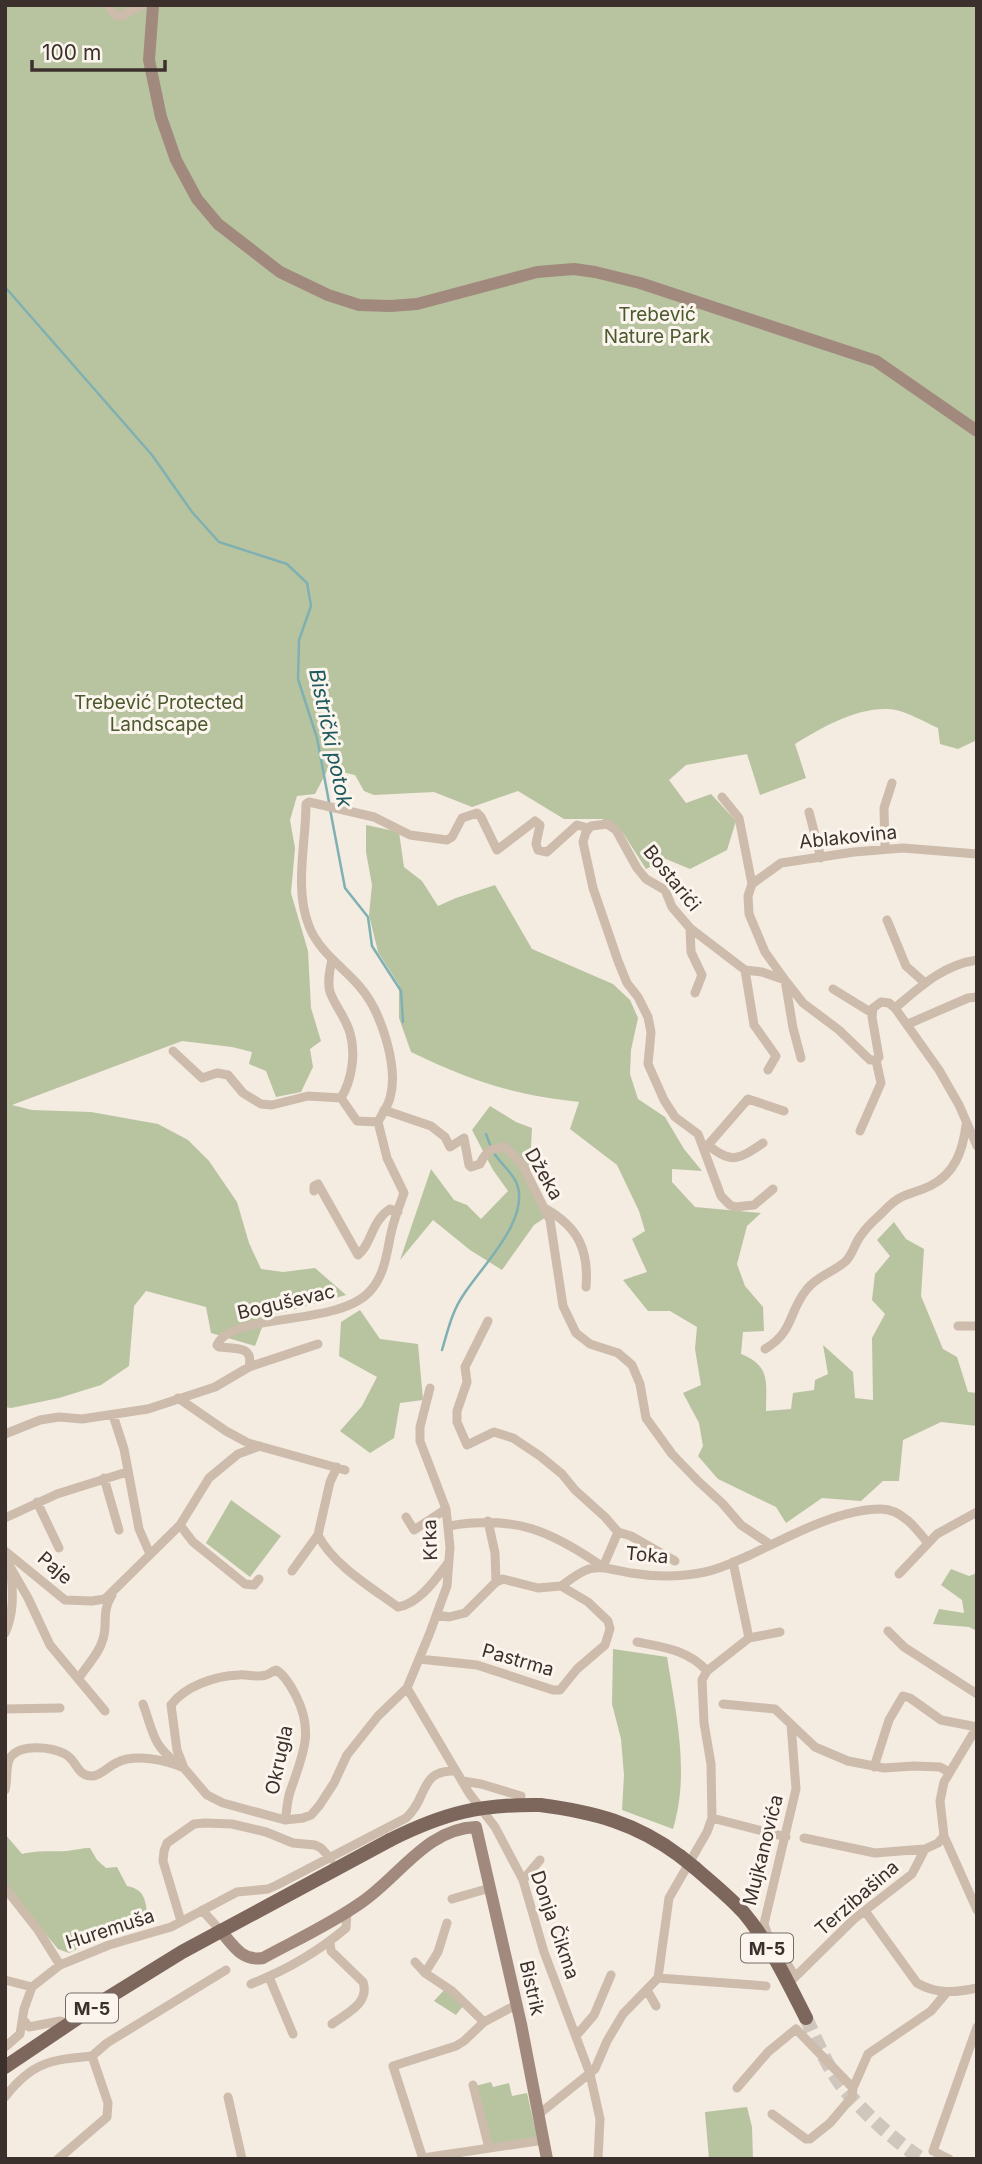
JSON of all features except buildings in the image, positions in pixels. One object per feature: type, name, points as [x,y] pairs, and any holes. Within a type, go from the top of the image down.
[{"type":"main road","points":[[153,5],[149,60],[161,117],[176,160],[197,199],[218,223],[280,272],[328,295],[359,306],[390,306],[417,304],[537,272],[574,269],[595,272],[640,283],[876,361],[977,432]]},
{"type":"main road","name":"M-5","points":[[5,2067],[149,1972],[220,1930],[390,1840],[450,1814],[501,1805],[541,1805],[593,1813],[628,1825],[664,1844],[695,1868],[744,1914],[792,1980],[806,2018]]},
{"type":"main road","points":[[220,1930],[242,1956],[258,1959],[347,1912],[369,1897],[434,1839],[452,1830],[476,1827]]},
{"type":"main road","name":"Bistrik","points":[[476,1827],[547,2159]]},
{"type":"street","points":[[108,5],[116,15],[122,16],[142,5]]},
{"type":"street","points":[[885,849],[884,807],[892,783]]},
{"type":"street","points":[[722,797],[739,818],[752,884],[748,896],[749,914],[765,953],[803,1003],[839,1030],[866,1058],[876,1060]]},
{"type":"street","points":[[341,1098],[356,1121],[378,1122],[390,1099],[392,1086],[386,1033],[362,989],[321,947],[308,924],[300,876],[306,804],[322,804],[374,817],[410,835],[447,839],[452,836],[462,818],[477,813],[496,849],[507,844],[535,821],[540,825],[536,844],[538,850],[547,852],[577,825],[583,824],[588,828],[583,846],[596,898],[627,982],[648,1017],[651,1032],[647,1055],[664,1100],[675,1117],[698,1134],[706,1147],[721,1196],[730,1205],[754,1205],[773,1189]]},
{"type":"street","points":[[809,812],[821,858]]},
{"type":"street","name":"Bostarići","points":[[588,828],[607,824],[615,830],[637,868],[646,878],[665,890],[672,907],[690,928],[745,970],[762,972],[785,980]]},
{"type":"street","name":"Ablakovina","points":[[752,884],[781,863],[885,849],[929,849],[977,854]]},
{"type":"street","points":[[887,920],[906,966],[925,982]]},
{"type":"street","points":[[690,928],[691,952],[702,975],[695,993]]},
{"type":"street","points":[[332,959],[329,980],[331,993],[350,1033],[352,1046],[348,1082],[341,1098]]},
{"type":"street","points":[[895,1008],[925,982],[948,967],[977,960]]},
{"type":"street","points":[[745,970],[754,1025],[776,1056],[768,1070]]},
{"type":"street","points":[[785,980],[800,1058]]},
{"type":"street","points":[[833,989],[872,1013]]},
{"type":"street","points":[[908,1024],[968,998],[977,997]]},
{"type":"street","points":[[860,1131],[881,1083],[872,1013],[875,1005],[881,1002],[889,1003],[908,1024],[939,1070],[977,1146]]},
{"type":"street","points":[[173,1051],[202,1078],[217,1073],[228,1075],[243,1093],[261,1104],[272,1105],[308,1096],[341,1098]]},
{"type":"street","points":[[706,1147],[748,1100],[784,1111]]},
{"type":"street","name":"Džeka","points":[[384,1110],[431,1126],[444,1137],[450,1147],[464,1138],[471,1167],[480,1164],[491,1149],[505,1147],[515,1154],[550,1220],[557,1277],[570,1324],[584,1341],[618,1353],[632,1365],[640,1384],[646,1418],[672,1454],[741,1525],[771,1545]]},
{"type":"street","name":"Boguševac","points":[[249,1367],[249,1353],[219,1347],[217,1345],[220,1339],[254,1324],[318,1315],[356,1302],[371,1291],[381,1274],[394,1220],[404,1193],[393,1172],[378,1122]]},
{"type":"street","points":[[765,1349],[778,1341],[787,1330],[799,1300],[811,1284],[848,1259],[861,1234],[889,1205],[900,1196],[938,1181],[956,1164],[964,1145],[966,1123]]},
{"type":"street","points":[[706,1147],[722,1156],[734,1158],[742,1157],[763,1143]]},
{"type":"street","points":[[314,1191],[314,1186],[318,1184],[358,1255],[363,1252],[374,1226],[383,1214],[390,1209],[398,1212]]},
{"type":"street","points":[[544,1208],[563,1219],[576,1232],[585,1265],[586,1287]]},
{"type":"street","points":[[488,1321],[465,1367],[466,1387],[457,1411],[457,1422],[467,1446],[494,1432],[513,1438],[562,1474],[618,1532],[631,1536],[675,1561]]},
{"type":"street","points":[[958,1326],[977,1326]]},
{"type":"street","points":[[5,1434],[50,1418],[82,1419],[148,1409],[215,1387],[249,1367],[318,1344]]},
{"type":"street","name":"Krka","points":[[407,1688],[447,1586],[450,1562],[446,1509],[421,1441],[420,1427],[430,1388]]},
{"type":"street","points":[[178,1398],[236,1437],[341,1468],[330,1482],[318,1535],[292,1571]]},
{"type":"street","points":[[113,1415],[124,1449],[139,1529],[150,1554]]},
{"type":"street","points":[[79,1678],[103,1641],[107,1603],[112,1594],[180,1525],[209,1478],[238,1454],[260,1446]]},
{"type":"street","points":[[5,1518],[37,1502],[127,1472]]},
{"type":"street","points":[[104,1478],[119,1530]]},
{"type":"street","points":[[37,1502],[59,1548]]},
{"type":"street","name":"Toka","points":[[561,1586],[588,1569],[603,1567],[655,1576],[685,1576],[709,1572],[851,1513],[883,1508],[904,1518],[927,1542]]},
{"type":"street","points":[[405,1517],[414,1530],[446,1509]]},
{"type":"street","points":[[899,1574],[927,1542],[977,1512]]},
{"type":"street","points":[[449,1526],[488,1521],[503,1522],[547,1534],[603,1567],[618,1532]]},
{"type":"street","points":[[488,1521],[495,1553],[496,1582]]},
{"type":"street","points":[[180,1525],[193,1542],[246,1584],[254,1585],[259,1579]]},
{"type":"street","points":[[318,1535],[358,1580],[398,1607],[403,1607],[431,1584],[450,1562]]},
{"type":"street","name":"Paje","points":[[5,1551],[65,1600],[92,1601],[105,1599],[112,1594]]},
{"type":"street","points":[[5,1558],[50,1645],[105,1711]]},
{"type":"street","points":[[733,1562],[749,1638]]},
{"type":"street","points":[[5,1633],[11,1622],[11,1567]]},
{"type":"street","points":[[437,1615],[449,1617],[465,1613],[496,1582],[508,1579],[538,1588],[561,1586]]},
{"type":"street","name":"Pastrma","points":[[419,1659],[477,1665],[560,1690],[577,1669],[605,1645],[610,1629],[608,1621],[588,1602],[561,1586]]},
{"type":"street","points":[[888,1631],[904,1647],[977,1694]]},
{"type":"street","points":[[539,2113],[595,2069],[607,2040],[623,2014],[658,1978],[668,1898],[707,1832],[712,1818],[711,1764],[702,1702],[702,1680],[707,1671],[749,1638],[780,1632]]},
{"type":"street","points":[[637,1642],[685,1654],[707,1671]]},
{"type":"street","name":"Okrugla","points":[[273,1834],[280,1819],[296,1779],[305,1745],[306,1719],[293,1689],[276,1670],[267,1675],[242,1674],[220,1678],[179,1695],[171,1705],[177,1750],[184,1768],[207,1795],[223,1803],[280,1819],[311,1815],[334,1783],[347,1755],[378,1716],[407,1688]]},
{"type":"street","name":"Donja Čikma","points":[[407,1688],[469,1793],[495,1827],[523,1880],[544,1952],[590,2074],[600,2119],[598,2159]]},
{"type":"street","points":[[874,1767],[889,1720],[903,1696],[942,1720],[977,1727],[943,1782],[940,1801],[944,1836],[977,1910]]},
{"type":"street","points":[[143,1704],[153,1730],[154,1741],[163,1753],[184,1768]]},
{"type":"street","points":[[723,1704],[775,1709],[815,1746],[835,1757],[874,1767],[928,1766],[940,1767],[949,1772]]},
{"type":"street","points":[[5,1709],[60,1708]]},
{"type":"street","name":"Mujkanovića","points":[[791,1724],[796,1789],[764,1924],[792,1980]]},
{"type":"street","points":[[5,1790],[10,1759],[14,1754],[30,1748],[64,1753],[83,1774],[90,1776],[97,1775],[124,1759],[160,1761],[184,1768]]},
{"type":"street","name":"Huremuša","points":[[33,1987],[60,1965],[91,1951],[159,1931],[237,1892],[268,1889],[331,1859],[406,1818],[417,1807],[428,1780],[435,1774],[443,1771],[456,1772]]},
{"type":"street","points":[[463,1781],[521,1796]]},
{"type":"street","name":"Bistrik","points":[[469,1793],[476,1827]]},
{"type":"street","points":[[712,1818],[786,1837]]},
{"type":"street","points":[[181,1921],[163,1861],[163,1851],[173,1838],[194,1824],[232,1824],[273,1834],[293,1843],[321,1847],[331,1859]]},
{"type":"street","name":"Terzibašina","points":[[792,1980],[865,1911],[912,1874],[925,1849],[938,1843],[944,1836]]},
{"type":"street","points":[[804,1838],[875,1853],[925,1849]]},
{"type":"street","points":[[523,1880],[540,1860]]},
{"type":"street","points":[[5,1888],[38,1930],[60,1965]]},
{"type":"street","points":[[452,1899],[490,1888]]},
{"type":"street","points":[[202,1910],[220,1930]]},
{"type":"street","points":[[865,1911],[917,1983],[930,1990],[947,1992],[977,1988]]},
{"type":"street","points":[[251,1984],[269,1977],[330,1942],[346,1928],[347,1912]]},
{"type":"street","points":[[425,1973],[438,1952],[447,1923]]},
{"type":"street","points":[[330,1942],[331,1951],[365,1987],[365,1995],[358,2005],[332,2024]]},
{"type":"street","points":[[415,1962],[484,2021]]},
{"type":"street","points":[[5,2097],[18,2080],[50,2060],[92,2056],[107,2043],[226,1970]]},
{"type":"street","points":[[576,2036],[594,2015],[611,1975]]},
{"type":"street","points":[[269,1977],[293,2034]]},
{"type":"street","points":[[658,1978],[765,1986]]},
{"type":"street","points":[[5,1980],[33,1987],[22,2017],[20,2034],[5,2047]]},
{"type":"street","points":[[647,1990],[656,2007]]},
{"type":"street","points":[[772,2114],[810,2139],[830,2123],[848,2103],[868,2054],[931,2011],[947,1992]]},
{"type":"street","points":[[516,2005],[484,2021],[456,2046],[393,2066],[423,2158],[544,2140]]},
{"type":"street","points":[[22,2017],[29,2027],[60,2021],[69,2024]]},
{"type":"street","points":[[949,2159],[933,2151],[977,2027]]},
{"type":"street","points":[[737,2088],[768,2052],[796,2029],[853,2088]]},
{"type":"street","points":[[58,2159],[107,2117],[108,2103],[92,2056]]},
{"type":"street","points":[[474,2085],[489,2148]]},
{"type":"street","points":[[228,2097],[242,2159]]},
{"type":"green space","name":"Trebević Nature Park","points":[[5,5],[977,5],[977,740],[958,749],[940,744],[938,728],[900,711],[875,710],[839,720],[795,744],[806,778],[760,795],[747,754],[686,765],[669,780],[686,803],[711,794],[736,821],[727,850],[690,869],[666,859],[646,869],[623,833],[602,819],[564,819],[518,791],[472,807],[434,792],[374,795],[364,791],[355,775],[328,769],[315,794],[297,796],[290,820],[295,848],[291,893],[308,951],[311,1008],[321,1041],[310,1049],[313,1067],[301,1092],[276,1097],[266,1071],[249,1064],[252,1052],[182,1041],[12,1105],[32,1110],[91,1112],[158,1124],[188,1140],[209,1161],[237,1202],[249,1243],[261,1269],[283,1272],[315,1268],[346,1295],[266,1317],[255,1346],[211,1333],[206,1307],[146,1291],[134,1306],[129,1366],[101,1385],[59,1398],[11,1408],[5,1407]]},
{"type":"green space","points":[[366,825],[399,832],[404,867],[422,881],[438,906],[495,885],[532,949],[613,984],[630,1000],[638,1018],[631,1050],[630,1074],[638,1099],[665,1117],[684,1149],[702,1171],[672,1169],[672,1182],[695,1207],[761,1213],[747,1226],[737,1264],[745,1286],[763,1307],[764,1331],[743,1332],[741,1354],[758,1364],[765,1376],[766,1411],[791,1409],[793,1393],[814,1390],[815,1380],[828,1374],[823,1345],[853,1372],[855,1398],[873,1400],[872,1338],[885,1314],[872,1300],[875,1274],[890,1256],[877,1240],[894,1222],[906,1239],[924,1249],[921,1296],[943,1349],[957,1357],[968,1392],[977,1393],[977,1426],[941,1422],[903,1440],[899,1481],[883,1481],[861,1501],[822,1498],[786,1523],[776,1507],[718,1479],[698,1456],[703,1446],[699,1423],[683,1393],[701,1385],[695,1349],[697,1327],[670,1311],[648,1311],[623,1280],[647,1272],[632,1239],[645,1231],[639,1211],[617,1165],[570,1129],[579,1102],[513,1091],[453,1071],[411,1052],[399,1018],[399,985],[378,952],[369,915],[372,885],[366,852]]},
{"type":"green space","points":[[490,1106],[516,1122],[532,1128],[529,1183],[552,1213],[534,1225],[502,1270],[470,1250],[433,1220],[400,1260],[431,1169],[454,1200],[467,1205],[481,1219],[508,1191],[493,1170],[472,1130]]},
{"type":"green space","points":[[360,1310],[380,1339],[418,1344],[423,1400],[400,1403],[394,1438],[370,1453],[340,1431],[362,1406],[377,1377],[339,1356],[341,1322]]},
{"type":"green space","points":[[231,1500],[281,1536],[250,1577],[206,1543]]},
{"type":"green space","points":[[951,1569],[969,1576],[977,1573],[977,1631],[969,1627],[933,1624],[939,1609],[964,1613],[962,1600],[941,1585]]},
{"type":"green space","points":[[613,1649],[667,1657],[681,1765],[678,1808],[673,1829],[622,1810],[624,1775],[621,1739],[612,1704]]},
{"type":"green space","points":[[5,1834],[22,1854],[90,1848],[106,1868],[117,1867],[127,1886],[141,1893],[148,1917],[156,1922],[94,1941],[69,1953],[58,1949],[14,1896],[5,1881]]},
{"type":"green space","points":[[445,1989],[463,2006],[456,2015],[434,2001]]},
{"type":"green space","points":[[491,2082],[493,2087],[509,2083],[512,2096],[527,2093],[537,2137],[489,2145],[475,2086]]},
{"type":"green space","points":[[747,2107],[752,2127],[753,2159],[709,2159],[705,2112]]},
{"type":"waterway","name":"Bistrički potok","points":[[5,287],[152,455],[192,512],[219,542],[287,564],[307,583],[311,606],[299,640],[298,679],[317,738],[329,802]]},
{"type":"waterway","name":"Bistrički potok","points":[[330,809],[345,888],[368,917],[372,946],[401,991],[403,1022]]},
{"type":"waterway","name":"Bistrički potok","points":[[486,1134],[491,1147]]},
{"type":"waterway","name":"Bistrički potok","points":[[442,1350],[460,1300],[502,1242],[517,1212],[517,1184],[494,1153]]},
{"type":"tunnel","points":[[806,2018],[828,2064],[845,2090],[881,2127],[922,2159]]},
{"type":"park label","name":"Trebević Protected Landscape","points":[[159,713]]}]
